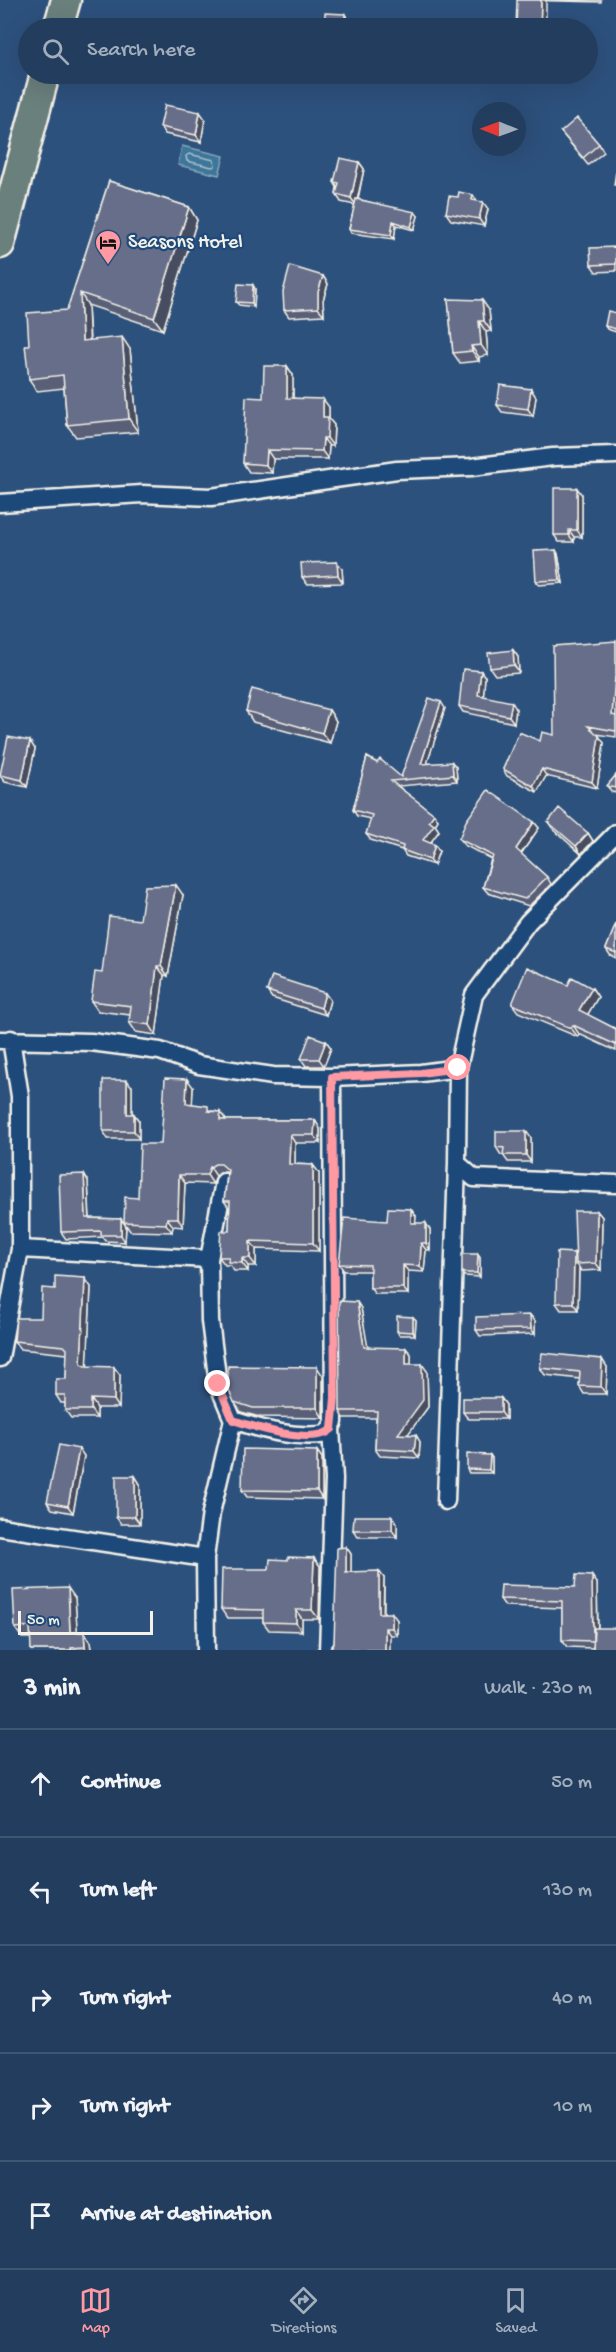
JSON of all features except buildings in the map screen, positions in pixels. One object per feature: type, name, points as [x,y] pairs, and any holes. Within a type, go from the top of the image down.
[{"type":"highway","points":[[61,18],[66,0]]},
{"type":"highway","points":[[0,244],[42,84]]},
{"type":"street","points":[[0,503],[142,494],[211,497],[397,470],[471,467],[553,457],[616,455]]},
{"type":"street","points":[[446,1501],[458,1068],[474,995],[528,922],[616,833]]},
{"type":"street","points":[[0,1358],[20,1249],[20,1096],[5,1039],[91,1042],[160,1051],[199,1065],[273,1076],[332,1077],[421,1073],[458,1068]]},
{"type":"street","points":[[328,1650],[334,1479],[332,1429],[335,1398],[332,1077]]},
{"type":"street","points":[[457,1163],[474,1178],[616,1184]]},
{"type":"street","points":[[206,1650],[205,1558],[211,1513],[233,1420],[218,1384],[213,1357],[209,1258],[224,1182]]},
{"type":"street","points":[[20,1249],[209,1258]]},
{"type":"street","points":[[233,1420],[261,1429],[290,1434],[327,1434],[332,1429]]},
{"type":"street","points":[[0,1527],[205,1558]]},
{"type":"water","points":[[182,146],[224,156],[219,175],[178,165]]},
{"type":"place","name":"Seasons Hotel","points":[[108,266]]},
{"type":"route","points":[[218,1384],[233,1420],[261,1429],[290,1434],[327,1434],[332,1429],[335,1398],[332,1077],[421,1073],[458,1068]]}]
